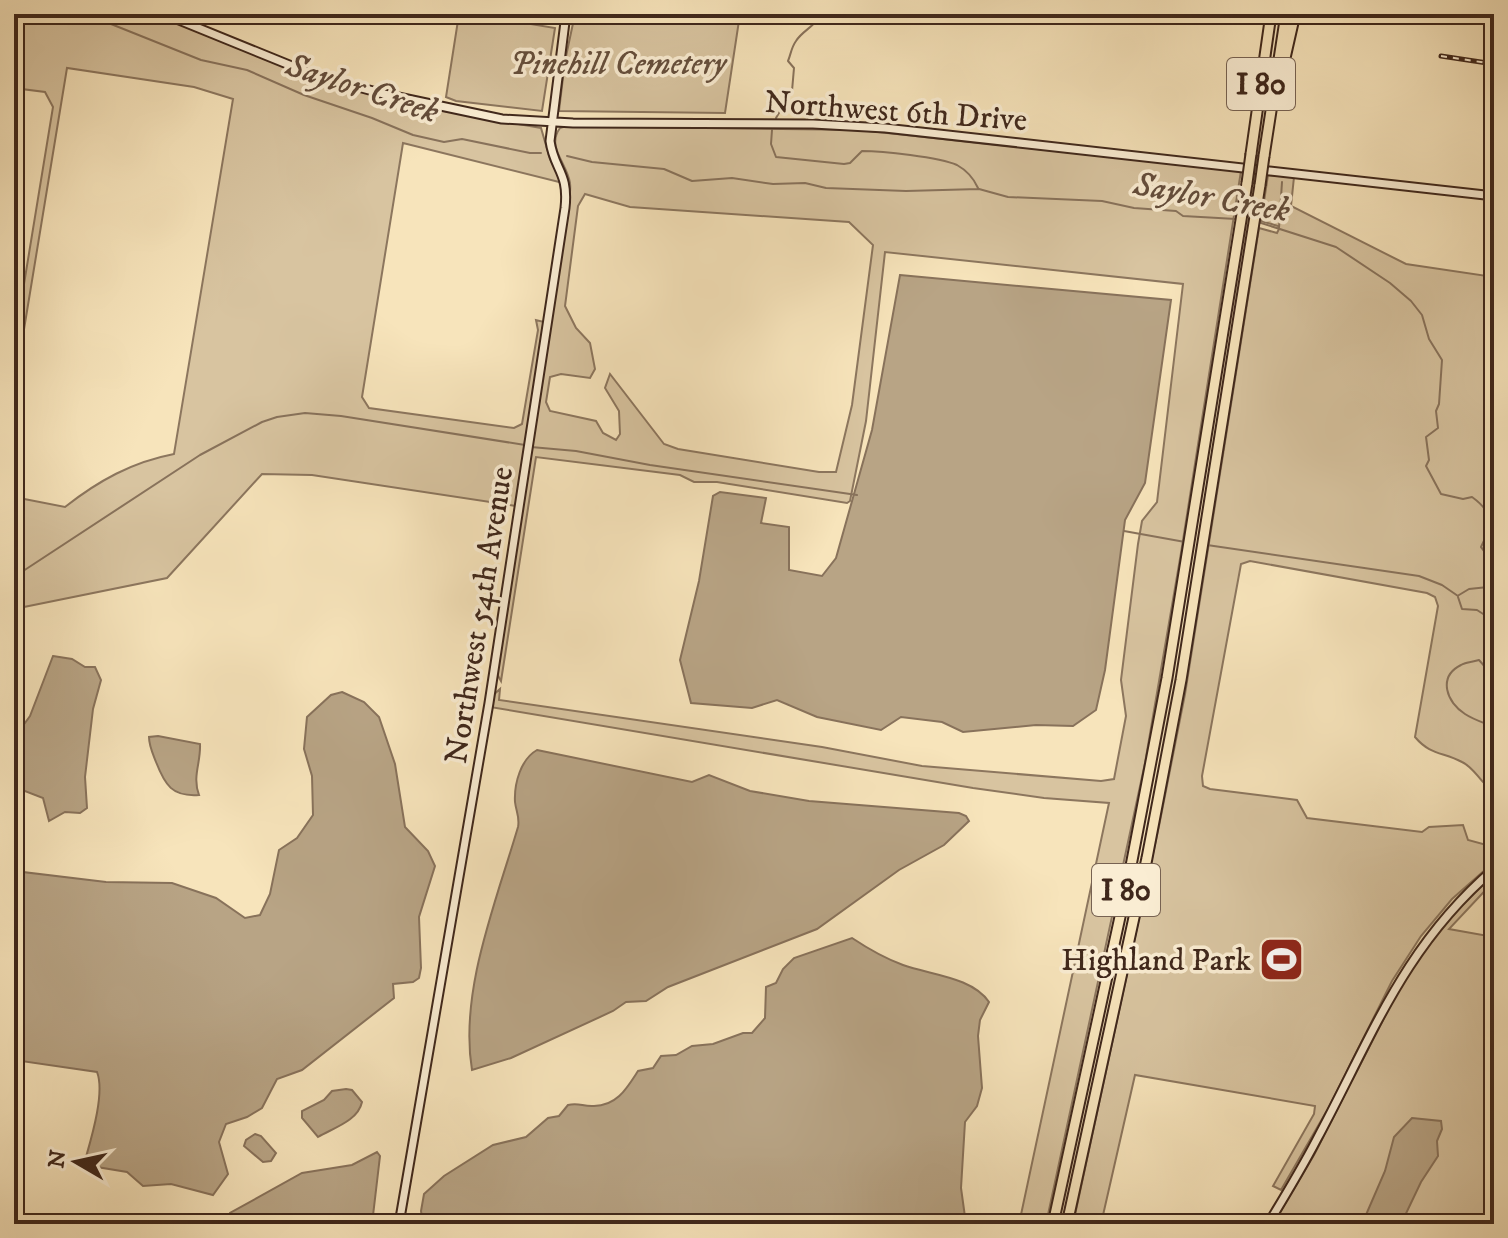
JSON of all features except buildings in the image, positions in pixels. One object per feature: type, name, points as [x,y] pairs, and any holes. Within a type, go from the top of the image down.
[{"type":"highway","name":"I 80","points":[[1053,1224],[1130,871],[1189,554],[1247,183],[1269,14]]},
{"type":"highway","name":"I 80","points":[[1067,1224],[1147,858],[1181,680],[1286,14]]},
{"type":"highway","points":[[1270,120],[1295,14]]},
{"type":"main road","name":"Northwest 6th Drive","points":[[164,14],[314,75],[469,113],[528,122],[813,124],[885,128],[1494,196]]},
{"type":"main road","name":"Northwest 54th Avenue","points":[[399,1224],[484,734],[567,192],[563,172],[551,150],[551,122],[566,14]]},
{"type":"main road","points":[[1268,1224],[1317,1140],[1400,977],[1445,917],[1494,869]]},
{"type":"green space","points":[[14,14],[154,14],[314,79],[439,110],[541,128],[550,159],[563,183],[403,143],[362,397],[369,408],[514,428],[522,424],[538,330],[536,320],[544,322],[516,506],[312,475],[262,474],[167,578],[14,609],[14,497],[65,507],[116,474],[174,454],[233,99],[194,87],[67,68],[14,390],[14,345],[53,107],[45,92],[14,88]]},
{"type":"green space","name":"Pinehill Cemetery","points":[[459,14],[496,14],[495,18],[555,28],[542,111],[456,101],[446,97]]},
{"type":"green space","name":"Pinehill Cemetery","points":[[575,14],[740,14],[725,113],[559,111]]},
{"type":"green space","points":[[560,128],[859,130],[1241,171],[1145,763],[1046,1224],[1019,1224],[1109,803],[973,788],[490,707],[491,697],[500,689],[499,700],[822,747],[922,766],[1101,781],[1114,779],[1126,716],[1121,680],[1138,544],[1142,521],[1157,502],[1183,284],[885,252],[866,421],[850,501],[847,503],[717,482],[694,482],[680,475],[536,457],[501,681],[497,674],[570,196],[570,183],[555,142]],"holes":[[[585,194],[630,207],[849,222],[873,245],[852,405],[836,472],[819,472],[678,449],[664,444],[610,374],[605,388],[619,411],[620,434],[616,440],[603,433],[596,421],[550,411],[546,402],[550,377],[561,374],[590,378],[595,369],[590,343],[576,328],[565,306],[578,206]]]},
{"type":"green space","points":[[1268,175],[1294,177],[1291,206],[1406,264],[1494,277],[1494,785],[1486,785],[1466,764],[1431,750],[1415,737],[1438,606],[1435,597],[1250,561],[1241,564],[1202,776],[1203,786],[1297,800],[1307,818],[1422,832],[1429,827],[1463,825],[1468,840],[1494,847],[1494,862],[1452,899],[1421,936],[1392,981],[1329,1107],[1281,1190],[1273,1186],[1314,1114],[1315,1106],[1135,1075],[1101,1224],[1073,1224],[1185,694],[1259,228],[1277,233],[1279,229],[1261,221]]},
{"type":"green space","points":[[1494,874],[1494,881],[1449,929],[1494,937],[1494,1224],[1273,1224],[1314,1155],[1403,981],[1444,923]]},
{"type":"shaded area","points":[[900,275],[1171,300],[1145,483],[1125,520],[1105,670],[1096,710],[1073,726],[1036,725],[963,732],[942,722],[901,717],[881,730],[817,717],[777,700],[752,708],[691,703],[680,660],[699,581],[713,496],[720,492],[766,498],[761,523],[789,527],[789,570],[822,576],[836,558],[872,430]]},
{"type":"shaded area","points":[[53,656],[72,659],[85,667],[95,667],[101,680],[93,709],[85,777],[87,808],[80,813],[65,812],[49,821],[43,798],[25,791],[14,794],[14,738],[30,716]]},
{"type":"shaded area","points":[[342,692],[364,702],[379,717],[395,764],[405,827],[428,851],[435,866],[419,917],[419,978],[413,982],[393,984],[394,998],[302,1070],[277,1079],[262,1108],[226,1124],[219,1142],[228,1174],[213,1195],[171,1184],[143,1186],[127,1172],[91,1166],[86,1157],[99,1102],[97,1072],[14,1060],[14,871],[106,882],[172,883],[216,898],[245,918],[260,915],[270,894],[279,850],[297,838],[313,815],[312,776],[304,749],[307,717],[331,695]]},
{"type":"shaded area","points":[[149,737],[200,744],[196,782],[199,795],[176,792],[166,783],[150,744]]},
{"type":"shaded area","points":[[537,750],[692,782],[709,775],[750,791],[809,801],[959,813],[969,821],[944,845],[899,870],[817,929],[668,987],[646,1001],[626,1002],[613,1011],[511,1058],[472,1070],[469,1040],[475,979],[490,916],[518,827],[515,802],[517,780],[527,759]]},
{"type":"shaded area","points":[[852,938],[896,962],[962,982],[989,1002],[980,1020],[978,1036],[982,1088],[977,1106],[965,1122],[961,1188],[966,1224],[423,1224],[421,1211],[424,1194],[444,1176],[493,1145],[526,1137],[548,1118],[559,1116],[568,1105],[609,1103],[630,1084],[638,1071],[653,1068],[661,1056],[676,1055],[692,1046],[713,1044],[743,1033],[752,1033],[765,1018],[766,987],[776,983],[783,969],[794,958]]},
{"type":"shaded area","points":[[352,1090],[362,1102],[360,1109],[350,1119],[318,1137],[302,1118],[302,1111],[324,1100],[332,1091]]},
{"type":"shaded area","points":[[1412,1118],[1441,1121],[1438,1156],[1421,1182],[1401,1224],[1362,1224],[1385,1171],[1394,1137]]},
{"type":"shaded area","points":[[255,1134],[261,1136],[276,1153],[271,1161],[263,1162],[244,1146],[246,1140]]},
{"type":"shaded area","points":[[377,1152],[380,1156],[372,1224],[227,1224],[230,1213],[302,1173],[352,1165]]},
{"type":"waterway","name":"Saylor Creek","points":[[86,14],[201,60],[247,70],[304,95],[413,135],[444,142],[462,139],[541,153]]},
{"type":"waterway","points":[[776,118],[792,91],[794,68],[788,61],[793,46],[820,16]]},
{"type":"waterway","points":[[772,130],[771,144],[776,157],[844,164],[850,163],[862,151],[924,157],[964,169],[978,188]]},
{"type":"waterway","name":"Saylor Creek","points":[[567,156],[592,162],[664,169],[692,181],[732,178],[773,184],[805,183],[826,188],[906,191],[979,189],[1008,197],[1102,201],[1134,208],[1176,211],[1183,216],[1236,219]]},
{"type":"waterway","points":[[1279,228],[1282,182]]},
{"type":"waterway","name":"Saylor Creek","points":[[1258,222],[1336,247],[1390,283],[1422,315],[1429,339],[1442,360],[1436,411],[1438,428],[1426,437],[1429,460],[1426,466],[1441,494],[1463,499],[1472,497],[1484,508],[1489,519],[1481,547],[1490,566],[1488,587],[1469,589],[1459,595]]},
{"type":"waterway","points":[[14,577],[200,455],[277,417],[305,413],[341,416],[525,445]]},
{"type":"waterway","points":[[531,447],[576,451],[857,495]]},
{"type":"waterway","points":[[1124,531],[1185,542]]},
{"type":"waterway","points":[[1207,545],[1419,576],[1442,585],[1458,596]]},
{"type":"waterway","name":"Saylor Creek","points":[[1458,597],[1462,609],[1477,610],[1494,621]]},
{"type":"waterway","name":"Saylor Creek","points":[[1494,677],[1479,660],[1454,670],[1447,683],[1449,697],[1459,709],[1494,727]]},
{"type":"railway","points":[[1441,56],[1494,64]]},
{"type":"place","name":"Highland Park","points":[[1282,959]]}]
